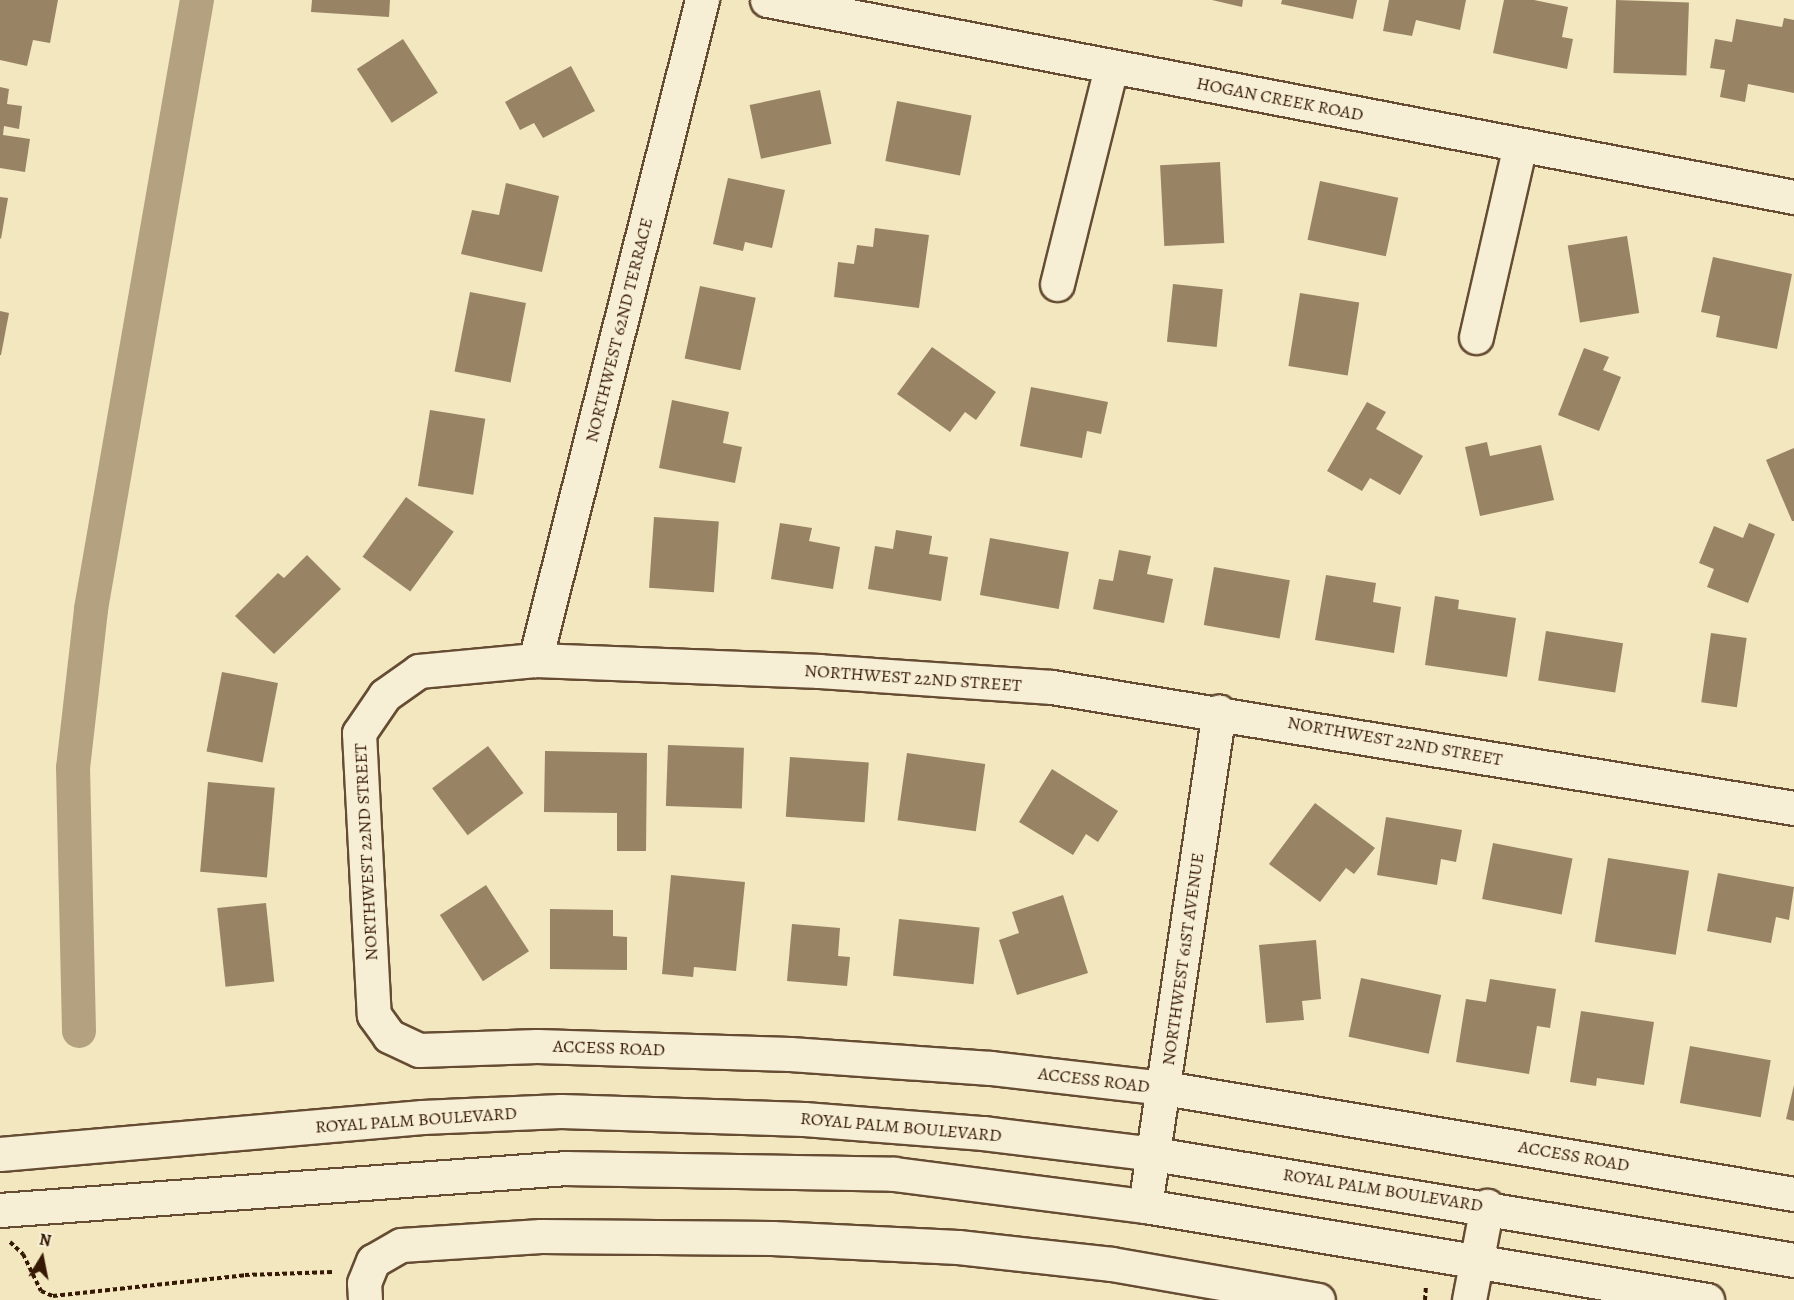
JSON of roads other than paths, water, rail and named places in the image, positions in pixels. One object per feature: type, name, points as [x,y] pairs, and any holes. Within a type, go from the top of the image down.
[{"type":"street","name":"NORTHWEST 62ND TERRACE","points":[[535,660],[702,0]]},
{"type":"street","name":"HOGAN CREEK ROAD","points":[[767,0],[1794,197]]},
{"type":"street","points":[[1057,284],[1111,67]]},
{"type":"street","points":[[1476,337],[1520,145]]},
{"type":"street","name":"NORTHWEST 22ND STREET","points":[[389,1036],[374,1015],[359,733],[385,695],[419,671],[535,660],[820,671],[1041,687],[1220,712],[1794,808]]},
{"type":"street","name":"NORTHWEST 61ST AVENUE","points":[[1145,1206],[1220,712]]},
{"type":"street","name":"ACCESS ROAD","points":[[389,1036],[419,1050],[537,1046],[790,1054],[991,1068],[1164,1088],[1794,1194]]},
{"type":"street","name":"ROYAL PALM BOULEVARD","points":[[0,1154],[422,1117],[561,1111],[804,1119],[983,1133],[1154,1154],[1487,1206],[1794,1260]]},
{"type":"street","points":[[0,1210],[566,1168],[894,1174],[1145,1206],[1477,1259],[1707,1300]]},
{"type":"street","points":[[1469,1300],[1487,1206]]},
{"type":"street","points":[[365,1286],[373,1261],[401,1245],[541,1236],[772,1238],[958,1247],[1064,1259],[1318,1300]]},
{"type":"waterway","points":[[79,1031],[73,768],[91,609],[197,0]]}]
